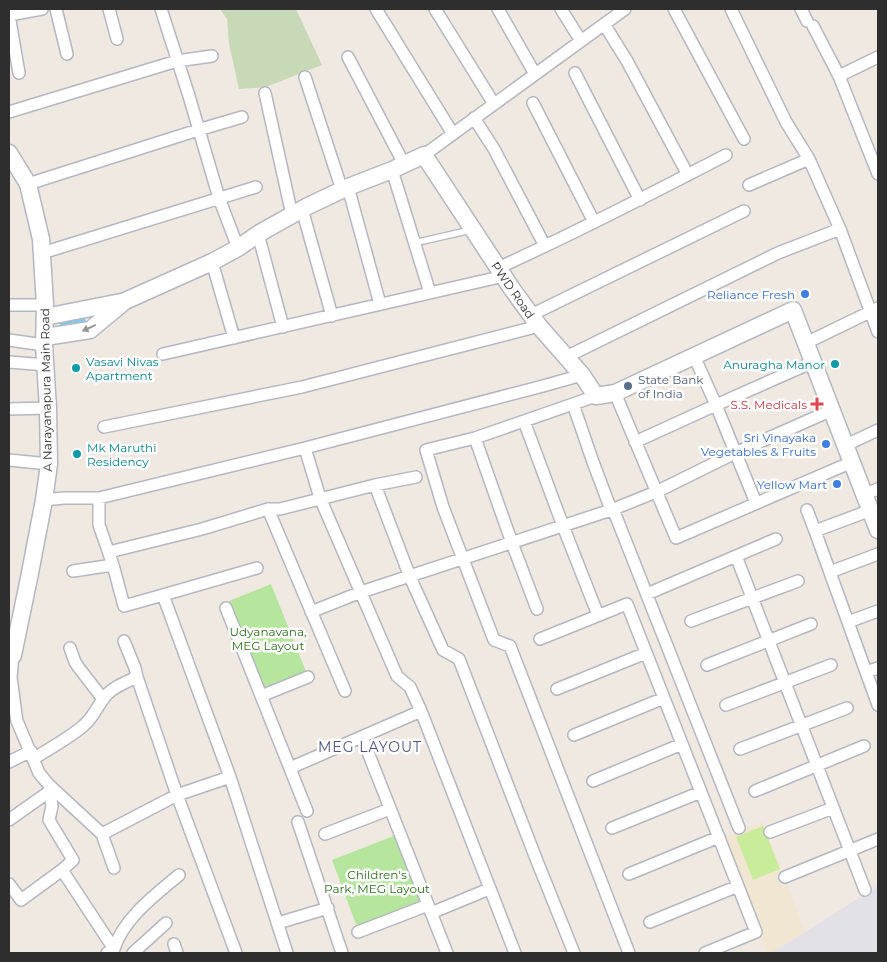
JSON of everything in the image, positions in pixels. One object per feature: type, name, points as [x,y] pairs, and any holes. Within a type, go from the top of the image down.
[{"type":"street","points":[[19,73],[9,15],[42,9]]},
{"type":"street","points":[[56,9],[67,54]]},
{"type":"street","points":[[109,9],[118,39]]},
{"type":"street","points":[[163,9],[218,198],[238,248]]},
{"type":"street","points":[[376,9],[453,134]]},
{"type":"street","points":[[435,9],[494,104]]},
{"type":"street","points":[[498,9],[535,74]]},
{"type":"street","points":[[561,9],[581,41]]},
{"type":"street","points":[[9,340],[45,341],[90,330],[126,301],[212,262],[297,212],[424,155],[625,9]]},
{"type":"street","points":[[674,9],[744,139]]},
{"type":"street","points":[[731,9],[786,122],[809,159],[874,310],[878,332]]},
{"type":"street","points":[[801,9],[839,76],[874,147],[878,174]]},
{"type":"street","points":[[604,24],[627,61],[688,175]]},
{"type":"street","points":[[9,112],[177,61],[212,56]]},
{"type":"street","points":[[348,57],[398,167],[414,243],[430,293]]},
{"type":"street","points":[[839,76],[878,57]]},
{"type":"street","points":[[575,73],[640,200]]},
{"type":"street","points":[[305,77],[345,189],[380,304]]},
{"type":"street","points":[[266,93],[297,212],[332,316]]},
{"type":"street","points":[[533,103],[594,222]]},
{"type":"street","points":[[28,184],[198,130],[242,118]]},
{"type":"street","points":[[474,118],[494,149],[545,246]]},
{"type":"street","name":"A Narayanapura Main Road","points":[[9,153],[14,169],[28,184],[41,239],[49,464],[44,500],[11,656]]},
{"type":"street","name":"PWD Road","points":[[424,155],[535,321],[582,375],[596,396]]},
{"type":"street","points":[[163,354],[430,293],[501,272],[545,246],[640,200],[726,155]]},
{"type":"street","points":[[749,185],[809,159]]},
{"type":"street","points":[[42,253],[256,187]]},
{"type":"street","points":[[104,427],[302,387],[535,321],[744,211]]},
{"type":"street","points":[[566,357],[778,253],[840,230]]},
{"type":"street","points":[[258,234],[283,327]]},
{"type":"street","points":[[212,262],[234,338]]},
{"type":"street","points":[[9,305],[45,311],[126,301]]},
{"type":"street","points":[[629,953],[510,646],[494,640],[443,507],[426,450],[475,438],[596,396],[614,393],[793,310],[852,462],[871,492],[871,510],[878,530]]},
{"type":"street","points":[[806,342],[874,310]]},
{"type":"street","points":[[694,356],[756,503]]},
{"type":"street","points":[[9,362],[46,365]]},
{"type":"street","points":[[635,442],[813,362]]},
{"type":"street","points":[[44,500],[100,498],[305,448],[582,375]]},
{"type":"street","points":[[614,393],[676,538],[852,462]]},
{"type":"street","points":[[573,404],[593,462],[739,828]]},
{"type":"street","points":[[9,409],[48,408]]},
{"type":"street","points":[[311,612],[362,592],[563,526],[656,492],[735,453],[832,410]]},
{"type":"street","points":[[524,421],[598,616]]},
{"type":"street","points":[[846,445],[878,430]]},
{"type":"street","points":[[475,438],[512,543],[538,609]]},
{"type":"street","points":[[305,448],[320,498],[397,676],[410,687],[420,711],[514,953]]},
{"type":"street","points":[[9,460],[49,464]]},
{"type":"street","points":[[109,552],[202,529],[268,509],[280,509],[416,476]]},
{"type":"street","points":[[375,485],[410,577],[442,650],[459,658],[574,953]]},
{"type":"street","points":[[100,498],[99,525],[109,552],[124,606],[257,568]]},
{"type":"street","points":[[268,509],[344,691]]},
{"type":"street","points":[[807,510],[878,704]]},
{"type":"street","points":[[815,530],[871,510]]},
{"type":"street","points":[[647,594],[776,539]]},
{"type":"street","points":[[830,572],[878,554]]},
{"type":"street","points":[[736,556],[864,890]]},
{"type":"street","points":[[73,570],[113,566]]},
{"type":"street","points":[[691,621],[798,581]]},
{"type":"street","points":[[163,595],[230,777],[288,953]]},
{"type":"street","points":[[540,639],[627,604],[756,932],[704,953]]},
{"type":"street","points":[[226,608],[307,811]]},
{"type":"street","points":[[848,622],[878,611]]},
{"type":"street","points":[[707,665],[811,624]]},
{"type":"street","points":[[124,641],[177,795],[236,953]]},
{"type":"street","points":[[70,648],[76,662],[103,699]]},
{"type":"street","points":[[557,689],[646,653]]},
{"type":"street","points":[[11,656],[12,715],[17,720],[39,772],[49,788],[102,834],[114,868]]},
{"type":"street","points":[[726,705],[831,665]]},
{"type":"street","points":[[866,672],[878,668]]},
{"type":"street","points":[[9,762],[32,755],[83,726],[93,716],[108,693],[137,677]]},
{"type":"street","points":[[261,696],[308,677]]},
{"type":"street","points":[[574,735],[665,702],[687,697]]},
{"type":"street","points":[[740,749],[847,708]]},
{"type":"street","points":[[290,768],[420,711]]},
{"type":"street","points":[[362,737],[447,953]]},
{"type":"street","points":[[593,781],[682,744]]},
{"type":"street","points":[[756,792],[864,746]]},
{"type":"street","points":[[102,834],[177,795],[230,777]]},
{"type":"street","points":[[9,820],[49,788]]},
{"type":"street","points":[[9,884],[21,900],[73,860],[49,820],[52,806],[49,788]]},
{"type":"street","points":[[612,828],[701,792]]},
{"type":"street","points":[[770,832],[833,808]]},
{"type":"street","points":[[325,834],[390,809]]},
{"type":"street","points":[[298,822],[342,953]]},
{"type":"street","points":[[629,874],[719,837]]},
{"type":"street","points":[[785,876],[878,839]]},
{"type":"street","points":[[62,870],[113,948],[127,953]]},
{"type":"street","points":[[113,948],[129,922],[154,896],[179,875]]},
{"type":"street","points":[[650,922],[738,886]]},
{"type":"street","points":[[358,932],[489,889]]},
{"type":"street","points":[[278,923],[328,908]]},
{"type":"street","points":[[133,953],[166,923]]},
{"type":"lane","points":[[414,243],[473,229]]},
{"type":"shaded area","points":[[763,822],[805,932],[771,953],[767,953],[722,838]]},
{"type":"shaded area","points":[[878,886],[878,953],[771,953],[805,932]]},
{"type":"green space","points":[[220,9],[296,9],[322,65],[266,87],[239,89],[229,44],[227,19]]},
{"type":"green space","name":"Udyanavana, MEG Layout","points":[[271,584],[307,674],[265,691],[229,601]]},
{"type":"green space","points":[[763,826],[780,869],[753,880],[736,837]]},
{"type":"green space","name":"Children's Park, MEG Layout","points":[[396,835],[422,902],[357,927],[332,860]]},
{"type":"water","points":[[83,311],[87,326],[60,328],[60,318]]},
{"type":"place","name":"Reliance Fresh","points":[[805,294]]},
{"type":"place","name":"Anuragha Manor","points":[[835,364]]},
{"type":"place","name":"Vasavi Nivas Apartment","points":[[76,368]]},
{"type":"place","name":"State Bank of India","points":[[628,386]]},
{"type":"place","name":"S.S. Medicals","points":[[817,404]]},
{"type":"place","name":"Sri Vinayaka Vegetables & Fruits","points":[[826,444]]},
{"type":"place","name":"Mk Maruthi Residency","points":[[77,454]]},
{"type":"place","name":"Yellow Mart","points":[[837,484]]},
{"type":"district","name":"MEG LAYOUT","points":[[370,747]]}]
